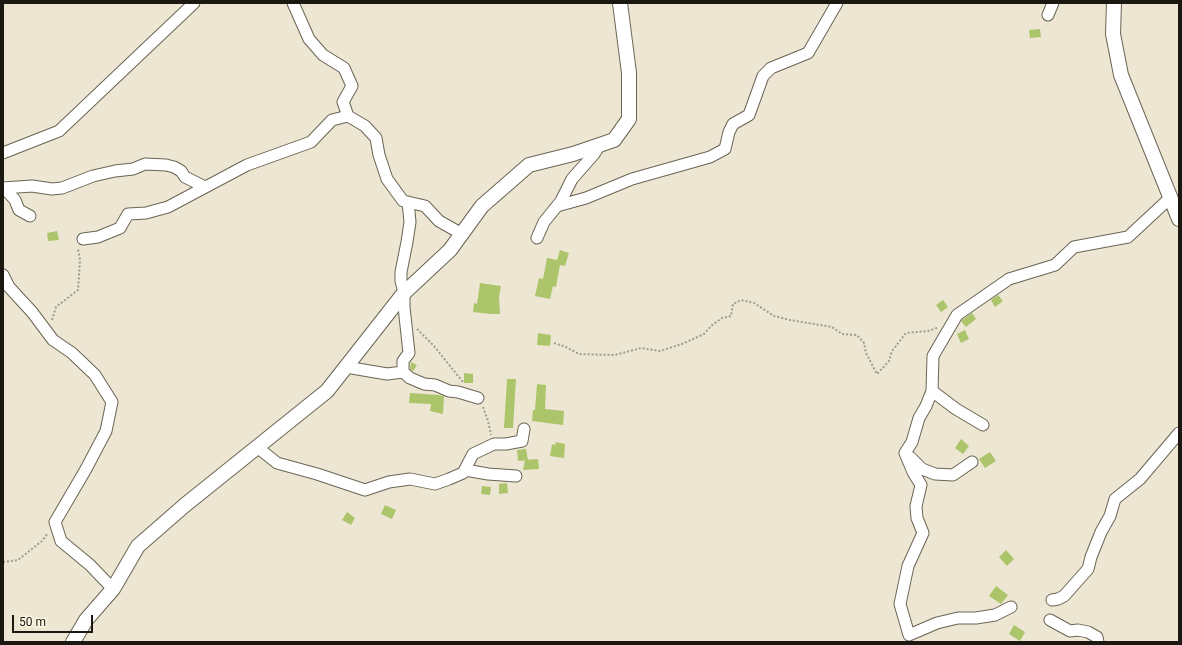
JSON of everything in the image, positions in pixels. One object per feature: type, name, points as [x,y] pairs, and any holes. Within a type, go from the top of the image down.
[{"type":"street","points":[[3,153],[59,131],[194,3]]},
{"type":"street","points":[[293,3],[309,39],[323,55],[344,68],[352,86],[343,102],[348,116],[365,126],[376,138],[379,155],[387,179],[403,201],[425,206],[440,221],[462,234]]},
{"type":"street","points":[[73,642],[86,620],[113,589],[138,546],[185,505],[327,391],[404,294],[450,250],[482,206],[529,165],[573,154],[614,140],[629,119],[629,73],[620,3]]},
{"type":"street","points":[[557,206],[586,198],[632,179],[710,157],[725,149],[729,132],[734,124],[749,116],[763,76],[771,68],[808,53],[836,3]]},
{"type":"street","points":[[1048,15],[1053,3]]},
{"type":"street","points":[[1114,3],[1113,34],[1121,75],[1179,219]]},
{"type":"street","points":[[80,242],[98,237],[120,228],[128,214],[146,213],[168,207],[247,165],[310,142],[332,120],[348,116]]},
{"type":"street","points":[[537,238],[544,222],[557,206],[568,189],[572,179],[600,145]]},
{"type":"street","points":[[4,189],[32,186],[52,189],[62,188],[93,176],[133,169],[145,164],[174,167],[181,171],[185,177],[205,187]]},
{"type":"street","points":[[4,189],[15,200],[19,210],[30,216]]},
{"type":"street","points":[[905,453],[912,442],[919,418],[932,391],[933,356],[956,315],[1009,280],[1055,265],[1074,247],[1128,237],[1170,197]]},
{"type":"street","points":[[403,372],[403,361],[409,353],[404,294],[401,281],[401,272],[408,242],[410,222],[408,202]]},
{"type":"street","points":[[3,275],[9,286],[32,312],[53,340],[72,353],[95,375],[112,402],[106,431],[86,469],[54,522],[61,541],[90,565],[113,589]]},
{"type":"street","points":[[346,367],[387,374],[403,372],[410,378],[424,384],[435,385],[449,391],[478,398]]},
{"type":"street","points":[[932,391],[956,409],[983,425]]},
{"type":"street","points":[[257,447],[277,463],[317,474],[365,490],[388,482],[410,479],[435,484],[463,474],[473,454],[494,444],[506,444],[522,441],[524,429]]},
{"type":"street","points":[[1052,600],[1058,600],[1064,596],[1088,569],[1094,550],[1110,516],[1115,499],[1140,479],[1179,434]]},
{"type":"street","points":[[905,453],[922,469],[935,474],[953,475],[972,462]]},
{"type":"street","points":[[905,453],[913,472],[921,485],[916,506],[917,518],[923,533],[908,566],[900,604],[909,635],[937,623],[958,618],[976,618],[995,614],[1011,607]]},
{"type":"street","points":[[465,470],[488,474],[516,476]]},
{"type":"street","points":[[1050,620],[1070,631],[1078,630],[1088,632],[1097,637],[1098,642]]},
{"type":"path","points":[[48,333],[56,307],[78,290],[80,242]]},
{"type":"path","points":[[554,343],[566,346],[579,354],[615,354],[641,348],[660,351],[682,344],[704,334],[711,326],[722,318],[731,316],[733,304],[741,300],[754,303],[774,316],[790,320],[832,326],[842,334],[857,335],[864,344],[866,353],[878,374],[889,360],[892,351],[906,333],[928,332],[940,326],[950,326]]},
{"type":"path","points":[[406,317],[433,345],[464,384]]},
{"type":"path","points":[[478,398],[485,410],[491,434],[498,444]]},
{"type":"path","points":[[3,562],[18,560],[42,541],[49,533],[54,522]]},
{"type":"building","points":[[1040,29],[1041,37],[1030,38],[1029,30]]},
{"type":"building","points":[[57,231],[59,240],[48,241],[47,233]]},
{"type":"building","points":[[560,250],[569,253],[565,266],[560,265],[556,287],[553,286],[550,299],[535,296],[539,278],[543,279],[547,258],[557,260]]},
{"type":"building","points":[[480,283],[501,286],[499,297],[500,314],[473,312],[474,303],[477,304]]},
{"type":"building","points":[[998,295],[1003,301],[995,307],[991,300]]},
{"type":"building","points":[[943,300],[948,307],[941,312],[936,305]]},
{"type":"building","points":[[972,313],[976,319],[966,327],[961,321]]},
{"type":"building","points":[[965,330],[969,339],[961,343],[957,334]]},
{"type":"building","points":[[538,333],[551,335],[550,346],[537,345]]},
{"type":"building","points":[[411,362],[417,365],[413,371],[410,369]]},
{"type":"building","points":[[464,373],[473,374],[473,383],[464,383]]},
{"type":"building","points":[[507,379],[516,379],[513,428],[504,428]]},
{"type":"building","points":[[537,384],[546,385],[545,409],[564,411],[563,425],[532,421],[533,410],[535,410]]},
{"type":"building","points":[[410,393],[444,396],[443,414],[430,411],[431,404],[409,403]]},
{"type":"building","points":[[961,439],[969,446],[963,454],[955,448]]},
{"type":"building","points":[[556,442],[565,444],[564,458],[550,456],[552,444],[555,445]]},
{"type":"building","points":[[526,449],[528,460],[518,461],[517,450]]},
{"type":"building","points":[[990,452],[996,461],[985,468],[979,459]]},
{"type":"building","points":[[538,459],[539,469],[523,470],[525,460]]},
{"type":"building","points":[[507,483],[508,493],[499,494],[499,484]]},
{"type":"building","points":[[482,486],[491,487],[490,495],[481,494]]},
{"type":"building","points":[[385,505],[396,510],[392,519],[381,514]]},
{"type":"building","points":[[347,512],[355,518],[351,525],[342,520]]},
{"type":"building","points":[[1006,550],[1014,559],[1007,566],[999,557]]},
{"type":"building","points":[[996,586],[1008,595],[1001,604],[989,596]]},
{"type":"building","points":[[1014,625],[1025,632],[1020,641],[1009,634]]}]
